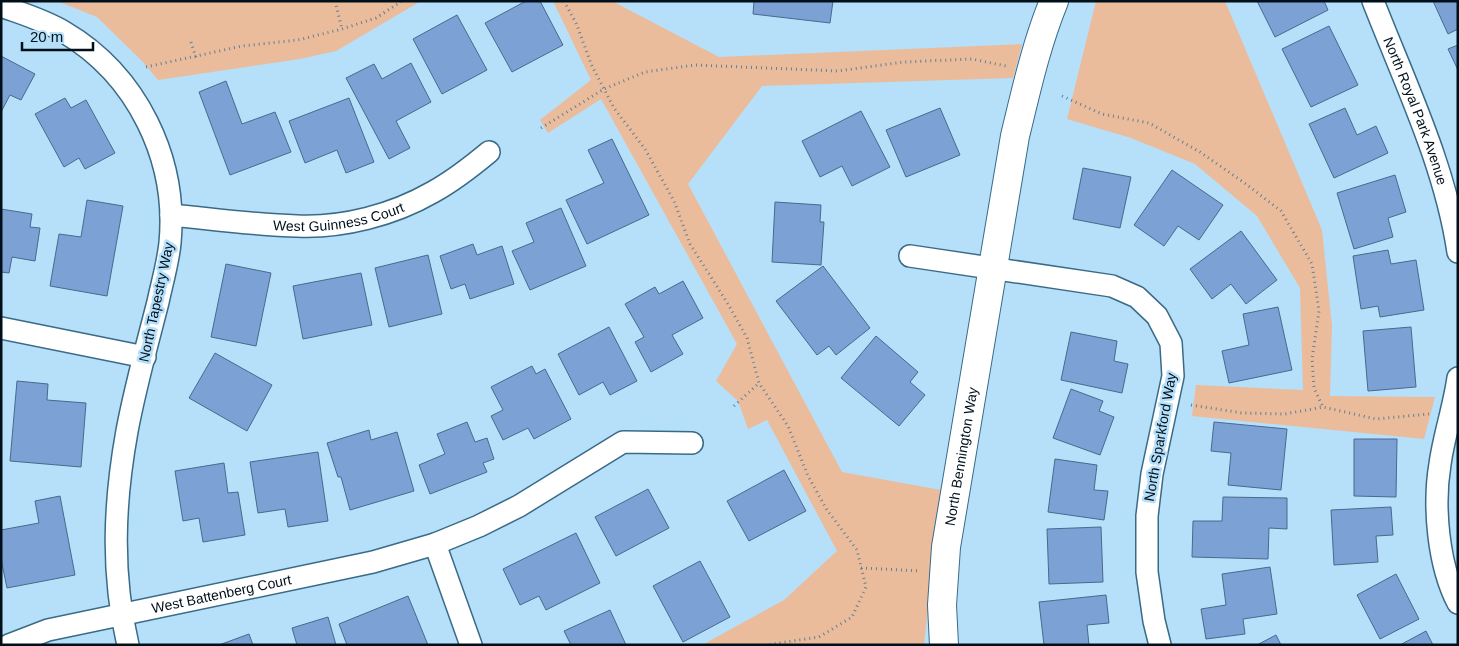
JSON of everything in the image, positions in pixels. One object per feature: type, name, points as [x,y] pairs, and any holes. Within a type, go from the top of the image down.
[{"type":"street","name":"North Bennington Way","points":[[944,645],[942,605],[946,547],[1015,136],[1025,94],[1054,1]]},
{"type":"street","name":"North Royal Park Avenue","points":[[1373,1],[1419,116],[1442,183],[1454,227],[1458,252]]},
{"type":"street","name":"North Tapestry Way","points":[[1,6],[40,20],[64,32],[88,48],[108,66],[142,110],[163,160],[169,188],[171,215],[170,244],[127,429],[118,482],[116,566],[121,614],[128,645]]},
{"type":"street","name":"West Guinness Court","points":[[171,215],[298,226],[331,224],[363,219],[398,208],[432,193],[462,175],[489,152]]},
{"type":"street","points":[[910,256],[993,269]]},
{"type":"street","name":"North Sparkford Way","points":[[993,269],[1112,286],[1137,297],[1157,316],[1171,343],[1173,376],[1152,474],[1147,516],[1147,572],[1154,621],[1160,645]]},
{"type":"street","points":[[1,328],[145,357]]},
{"type":"street","points":[[1457,599],[1442,555],[1436,508],[1440,465],[1458,378]]},
{"type":"street","name":"West Battenberg Court","points":[[9,645],[48,630],[373,562],[435,544],[479,526],[519,506],[623,442],[692,443]]},
{"type":"street","points":[[435,544],[471,645]]},
{"type":"path","points":[[335,1],[342,29]]},
{"type":"path","points":[[146,67],[196,58],[242,46],[298,40],[342,29],[376,18],[402,1]]},
{"type":"path","points":[[564,1],[576,23],[592,66],[614,108],[646,149],[674,201],[690,244],[747,338],[759,383],[788,426],[808,476],[827,510],[857,550],[866,587],[852,617],[819,637],[766,645]]},
{"type":"path","points":[[191,42],[196,58]]},
{"type":"path","points":[[541,128],[604,89],[645,72],[695,65],[838,71],[904,62],[972,58],[1008,67]]},
{"type":"path","points":[[1062,96],[1102,114],[1149,123],[1200,152],[1281,211],[1312,264],[1319,311],[1312,359],[1314,388],[1323,407]]},
{"type":"path","points":[[734,406],[759,383]]},
{"type":"path","points":[[1191,405],[1242,414],[1284,414],[1323,407],[1376,419],[1435,414]]},
{"type":"path","points":[[861,568],[925,572]]},
{"type":"shaded area","points":[[57,1],[421,1],[336,51],[300,59],[158,80],[143,62],[97,17]]},
{"type":"shaded area","points":[[553,1],[612,1],[719,57],[1022,44],[1013,78],[762,86],[688,184],[842,472],[941,490],[924,645],[702,645],[784,600],[837,551],[767,420],[748,429],[738,401],[716,381],[737,344],[601,99],[548,133],[540,120],[591,80]]},
{"type":"shaded area","points":[[1096,1],[1225,1],[1322,230],[1332,326],[1330,396],[1435,397],[1424,439],[1192,416],[1196,385],[1303,390],[1300,288],[1257,216],[1195,164],[1131,138],[1067,119]]},
{"type":"building","points":[[526,1],[540,1],[563,45],[512,72],[485,23]]},
{"type":"building","points":[[754,1],[833,1],[830,23],[753,14]]},
{"type":"building","points":[[1257,1],[1324,1],[1328,10],[1275,37]]},
{"type":"building","points":[[1433,1],[1458,1],[1458,29],[1448,34]]},
{"type":"building","points":[[457,15],[487,70],[442,94],[413,39]]},
{"type":"building","points":[[1329,26],[1358,85],[1311,107],[1282,49]]},
{"type":"building","points":[[1458,45],[1458,70],[1448,49]]},
{"type":"building","points":[[1,56],[35,74],[21,100],[10,95],[1,112]]},
{"type":"building","points":[[411,63],[431,102],[396,121],[410,148],[389,159],[346,78],[374,64],[382,79]]},
{"type":"building","points":[[226,81],[242,124],[275,112],[291,152],[230,175],[199,92]]},
{"type":"building","points":[[65,98],[71,108],[86,100],[115,153],[85,169],[79,158],[64,167],[35,114]]},
{"type":"building","points":[[349,98],[374,162],[346,173],[337,150],[305,163],[289,121]]},
{"type":"building","points":[[940,108],[960,155],[906,177],[886,130]]},
{"type":"building","points":[[1345,108],[1357,135],[1376,126],[1388,153],[1334,178],[1309,124]]},
{"type":"building","points":[[861,111],[890,167],[852,186],[842,166],[820,177],[802,141]]},
{"type":"building","points":[[612,139],[649,215],[587,244],[566,200],[604,183],[588,150]]},
{"type":"building","points":[[1083,168],[1131,177],[1120,228],[1073,219]]},
{"type":"building","points":[[1172,170],[1223,205],[1199,240],[1178,226],[1164,246],[1134,225]]},
{"type":"building","points":[[1395,175],[1406,212],[1388,218],[1393,237],[1354,249],[1337,193]]},
{"type":"building","points":[[87,200],[123,206],[107,296],[50,286],[59,234],[81,237]]},
{"type":"building","points":[[775,202],[821,205],[820,222],[824,222],[821,265],[772,262]]},
{"type":"building","points":[[561,208],[586,266],[530,290],[512,251],[534,242],[526,223]]},
{"type":"building","points":[[1,209],[32,214],[30,227],[40,228],[35,261],[12,257],[9,273],[1,272]]},
{"type":"building","points":[[1241,231],[1277,280],[1246,304],[1231,284],[1212,299],[1190,269]]},
{"type":"building","points":[[473,244],[477,255],[502,246],[514,284],[470,299],[465,284],[451,289],[440,256]]},
{"type":"building","points":[[1388,250],[1391,264],[1416,260],[1424,310],[1380,317],[1378,306],[1361,309],[1353,256]]},
{"type":"building","points":[[428,255],[442,314],[389,327],[375,268]]},
{"type":"building","points":[[226,264],[271,273],[256,346],[211,337]]},
{"type":"building","points":[[823,266],[870,328],[836,355],[829,346],[817,355],[776,301]]},
{"type":"building","points":[[361,273],[372,325],[303,339],[293,286]]},
{"type":"building","points":[[683,281],[703,318],[672,335],[683,354],[651,372],[635,342],[644,337],[625,304],[655,287],[659,294]]},
{"type":"building","points":[[1278,307],[1292,370],[1229,383],[1222,351],[1249,345],[1243,314]]},
{"type":"building","points":[[609,327],[637,381],[610,395],[603,382],[579,395],[558,354]]},
{"type":"building","points":[[1411,327],[1416,387],[1368,391],[1363,331]]},
{"type":"building","points":[[1071,332],[1117,341],[1114,361],[1128,364],[1122,393],[1061,380]]},
{"type":"building","points":[[876,336],[918,372],[910,382],[925,395],[899,426],[841,378]]},
{"type":"building","points":[[215,353],[272,385],[247,431],[189,398]]},
{"type":"building","points":[[532,366],[536,374],[545,369],[571,419],[534,439],[528,428],[503,440],[491,416],[503,410],[491,387]]},
{"type":"building","points":[[17,381],[48,384],[47,400],[86,403],[81,467],[10,461]]},
{"type":"building","points":[[1071,389],[1103,401],[1099,411],[1114,417],[1100,455],[1053,438]]},
{"type":"building","points":[[467,422],[475,442],[487,438],[494,459],[483,463],[487,472],[430,494],[419,465],[445,454],[437,434]]},
{"type":"building","points":[[1214,422],[1287,429],[1281,490],[1228,485],[1231,453],[1211,451]]},
{"type":"building","points":[[369,430],[371,440],[397,432],[414,491],[350,510],[341,477],[338,477],[327,443]]},
{"type":"building","points":[[1354,439],[1397,439],[1396,497],[1354,496]]},
{"type":"building","points":[[318,452],[328,521],[288,527],[285,509],[258,513],[250,462]]},
{"type":"building","points":[[1055,459],[1097,465],[1094,490],[1108,491],[1104,520],[1048,512]]},
{"type":"building","points":[[224,463],[228,493],[238,492],[245,535],[203,542],[199,518],[183,521],[175,471]]},
{"type":"building","points":[[784,470],[806,511],[749,541],[727,501]]},
{"type":"building","points":[[648,489],[669,528],[616,556],[595,517]]},
{"type":"building","points":[[60,496],[75,575],[7,588],[1,559],[1,530],[39,523],[35,501]]},
{"type":"building","points":[[1223,497],[1287,498],[1287,529],[1269,528],[1268,559],[1192,557],[1193,521],[1222,521]]},
{"type":"building","points":[[1391,507],[1393,535],[1376,536],[1378,562],[1334,565],[1331,510]]},
{"type":"building","points":[[1101,527],[1103,582],[1049,584],[1047,529]]},
{"type":"building","points":[[576,533],[600,583],[546,610],[539,596],[520,605],[503,569]]},
{"type":"building","points":[[700,561],[730,617],[683,642],[653,586]]},
{"type":"building","points":[[1270,567],[1277,614],[1243,619],[1245,634],[1206,639],[1201,609],[1226,605],[1222,574]]},
{"type":"building","points":[[1396,574],[1419,619],[1380,639],[1357,595]]},
{"type":"building","points":[[1106,595],[1109,623],[1087,625],[1089,645],[1044,645],[1039,602]]},
{"type":"building","points":[[408,596],[428,645],[347,645],[339,624]]},
{"type":"building","points":[[610,610],[626,645],[571,645],[564,631]]},
{"type":"building","points":[[328,617],[336,645],[297,645],[292,628]]},
{"type":"building","points":[[1426,631],[1433,645],[1400,645]]},
{"type":"building","points":[[249,634],[253,645],[219,645]]},
{"type":"building","points":[[1276,635],[1281,645],[1257,645]]}]
